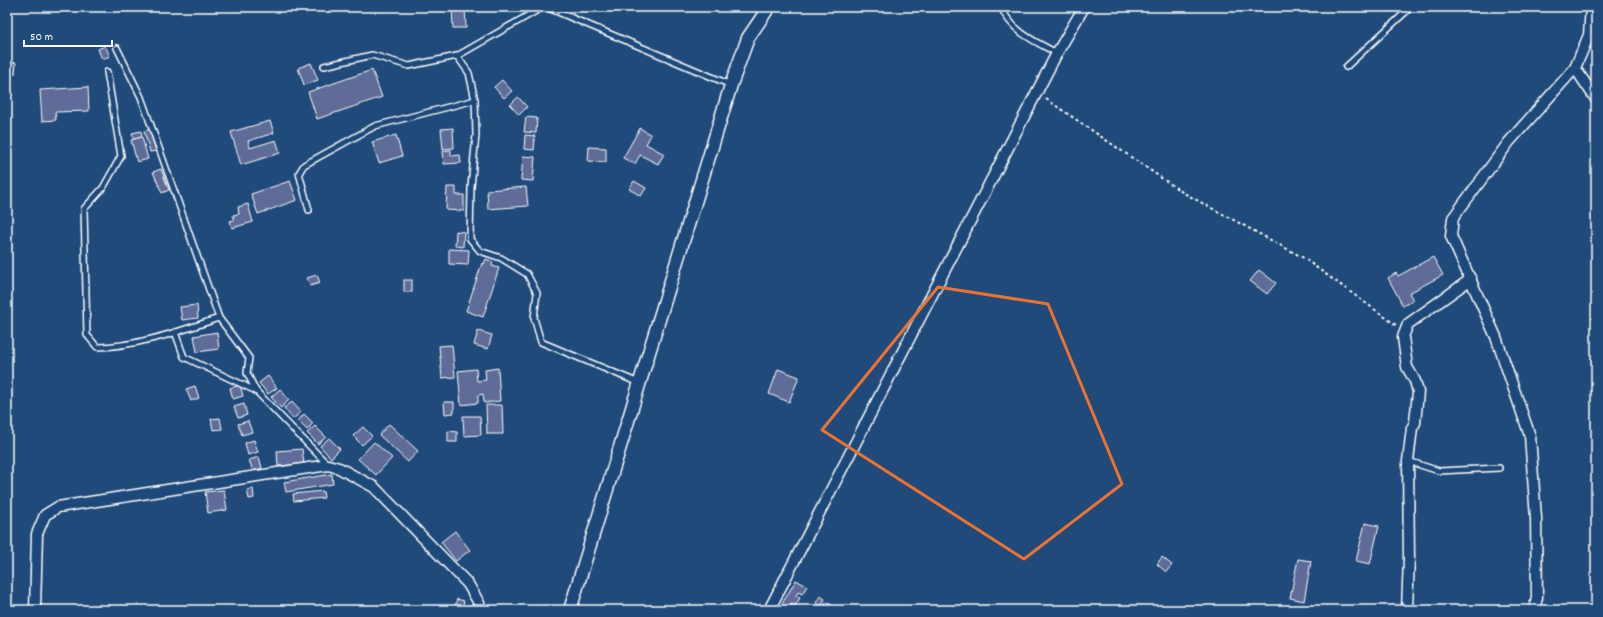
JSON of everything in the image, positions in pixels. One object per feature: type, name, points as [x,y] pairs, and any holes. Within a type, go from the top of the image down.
[{"type":"street","points":[[570,610],[731,86],[748,38],[769,7]]},
{"type":"street","points":[[769,610],[1057,53],[1084,7]]},
{"type":"street","points":[[1534,610],[1537,598],[1536,525],[1530,436],[1504,357],[1451,236],[1453,218],[1509,142],[1575,68],[1589,35],[1591,7]]},
{"type":"street","points":[[1575,68],[1596,99]]},
{"type":"street","points":[[1407,610],[1409,558],[1408,461],[1412,428],[1415,423],[1418,392],[1415,381],[1407,367],[1404,354],[1403,337],[1408,324],[1470,279]]},
{"type":"street","points":[[35,610],[37,534],[44,515],[58,507],[328,466],[339,468],[374,487],[468,584],[479,603],[480,610]]},
{"type":"lane","points":[[324,66],[372,56],[409,66],[457,56],[544,7],[731,86]]},
{"type":"lane","points":[[1001,7],[1007,20],[1030,39],[1057,53]]},
{"type":"lane","points":[[1346,67],[1411,7]]},
{"type":"lane","points":[[117,48],[141,97],[219,318],[249,358],[247,373],[256,391],[328,466]]},
{"type":"lane","points":[[457,56],[469,73],[475,100],[476,135],[471,187],[470,239],[480,251],[500,258],[527,274],[537,293],[534,318],[541,342],[640,383]]},
{"type":"lane","points":[[107,72],[120,156],[103,188],[84,209],[87,334],[97,347],[110,347],[175,332],[219,318]]},
{"type":"lane","points":[[309,210],[299,173],[304,165],[375,126],[475,100]]},
{"type":"lane","points":[[175,332],[184,357],[256,391]]},
{"type":"lane","points":[[1408,461],[1439,471],[1499,468]]},
{"type":"path","points":[[1037,93],[1182,192],[1302,257],[1405,331]]},
{"type":"highlighted area","points":[[938,287],[1048,304],[1122,484],[1024,559],[822,430]]},
{"type":"building","points":[[452,7],[465,7],[466,28],[453,28]]},
{"type":"building","points":[[105,46],[110,56],[102,59],[98,49]]},
{"type":"building","points":[[7,62],[11,62],[10,84],[7,84]]},
{"type":"building","points":[[11,62],[16,63],[15,74],[10,74]]},
{"type":"building","points":[[311,63],[318,80],[304,85],[298,68]]},
{"type":"building","points":[[372,70],[382,97],[317,119],[308,92]]},
{"type":"building","points":[[502,80],[512,91],[504,98],[494,87]]},
{"type":"building","points":[[88,87],[89,111],[55,112],[56,120],[42,121],[40,90]]},
{"type":"building","points":[[518,97],[527,107],[519,115],[510,105]]},
{"type":"building","points":[[526,117],[537,118],[536,133],[524,132]]},
{"type":"building","points":[[270,121],[274,133],[248,141],[250,148],[276,140],[280,153],[241,165],[231,132]]},
{"type":"building","points":[[453,128],[454,148],[443,149],[441,129]]},
{"type":"building","points":[[640,128],[651,135],[646,144],[664,154],[658,164],[640,155],[635,164],[623,158]]},
{"type":"building","points":[[150,129],[156,151],[150,152],[144,131]]},
{"type":"building","points":[[141,131],[142,137],[134,139],[132,133]]},
{"type":"building","points":[[396,135],[402,156],[379,163],[372,142]]},
{"type":"building","points":[[525,135],[535,136],[534,150],[524,149]]},
{"type":"building","points":[[142,137],[148,159],[137,162],[131,140]]},
{"type":"building","points":[[589,147],[606,148],[606,162],[588,161]]},
{"type":"building","points":[[451,150],[451,156],[460,155],[461,163],[444,164],[443,151]]},
{"type":"building","points":[[523,156],[535,157],[533,181],[521,180]]},
{"type":"building","points":[[161,169],[169,190],[162,193],[153,172]]},
{"type":"building","points":[[290,181],[297,200],[258,214],[251,194]]},
{"type":"building","points":[[634,181],[646,188],[641,196],[629,189]]},
{"type":"building","points":[[447,187],[456,187],[456,195],[464,195],[464,211],[446,210]]},
{"type":"building","points":[[526,187],[528,206],[488,209],[487,190]]},
{"type":"building","points":[[248,204],[253,222],[232,228],[230,221],[234,220],[233,215],[239,214],[238,207]]},
{"type":"building","points":[[456,231],[464,232],[463,247],[455,246]]},
{"type":"building","points":[[449,249],[469,250],[468,265],[449,264]]},
{"type":"building","points":[[1433,257],[1443,275],[1409,293],[1413,300],[1403,306],[1388,278],[1396,273],[1398,276]]},
{"type":"building","points":[[486,259],[493,262],[492,266],[499,268],[483,317],[466,311],[482,263],[484,264]]},
{"type":"building","points":[[1259,270],[1276,283],[1267,294],[1250,281]]},
{"type":"building","points":[[317,275],[320,283],[310,286],[307,278]]},
{"type":"building","points":[[404,280],[412,280],[412,292],[404,292]]},
{"type":"building","points":[[197,305],[198,318],[182,320],[180,307]]},
{"type":"building","points":[[478,331],[492,335],[488,349],[474,345]]},
{"type":"building","points":[[217,332],[219,349],[197,352],[194,336]]},
{"type":"building","points":[[452,345],[455,377],[442,378],[439,346]]},
{"type":"building","points":[[498,368],[500,401],[484,403],[483,394],[478,395],[478,403],[461,405],[458,371],[476,369],[477,381],[486,380],[485,370]]},
{"type":"building","points":[[778,369],[799,377],[789,402],[769,394]]},
{"type":"building","points":[[268,376],[277,388],[268,394],[259,383]]},
{"type":"building","points":[[240,385],[243,396],[233,399],[230,388]]},
{"type":"building","points":[[195,386],[199,398],[191,401],[186,389]]},
{"type":"building","points":[[280,389],[289,400],[281,408],[271,397]]},
{"type":"building","points":[[292,402],[301,412],[293,419],[284,408]]},
{"type":"building","points":[[444,402],[454,402],[454,413],[445,414]]},
{"type":"building","points":[[244,404],[247,415],[238,418],[234,407]]},
{"type":"building","points":[[486,405],[502,405],[503,434],[487,434]]},
{"type":"building","points":[[304,414],[313,423],[307,430],[298,421]]},
{"type":"building","points":[[463,416],[480,416],[481,435],[464,436]]},
{"type":"building","points":[[220,418],[222,429],[213,430],[211,419]]},
{"type":"building","points":[[248,421],[252,432],[242,435],[238,424]]},
{"type":"building","points":[[389,424],[418,451],[408,462],[379,435]]},
{"type":"building","points":[[315,426],[326,437],[318,444],[307,433]]},
{"type":"building","points":[[363,427],[372,436],[362,445],[353,436]]},
{"type":"building","points":[[448,431],[457,432],[457,442],[448,442]]},
{"type":"building","points":[[329,438],[340,449],[331,458],[320,446]]},
{"type":"building","points":[[254,440],[258,452],[248,455],[245,443]]},
{"type":"building","points":[[374,442],[392,458],[376,475],[358,459]]},
{"type":"building","points":[[302,449],[304,464],[278,466],[277,451]]},
{"type":"building","points":[[259,457],[262,468],[253,471],[249,460]]},
{"type":"building","points":[[332,474],[333,484],[286,492],[284,482]]},
{"type":"building","points":[[253,489],[254,498],[249,499],[247,490]]},
{"type":"building","points":[[224,490],[227,510],[208,513],[205,492]]},
{"type":"building","points":[[323,491],[324,498],[294,501],[293,494]]},
{"type":"building","points":[[1365,523],[1379,526],[1370,564],[1356,561]]},
{"type":"building","points":[[455,531],[470,550],[456,561],[441,542]]},
{"type":"building","points":[[1162,557],[1172,565],[1166,572],[1157,564]]},
{"type":"building","points":[[1298,559],[1311,561],[1304,601],[1290,598]]},
{"type":"building","points":[[796,580],[807,586],[802,594],[798,592],[796,596],[800,598],[795,606],[791,604],[788,610],[780,610],[779,609]]},
{"type":"building","points":[[820,596],[825,599],[821,606],[816,603]]},
{"type":"building","points":[[457,599],[464,601],[462,609],[455,608]]},
{"type":"building","points":[[826,602],[835,607],[833,610],[822,610]]}]
